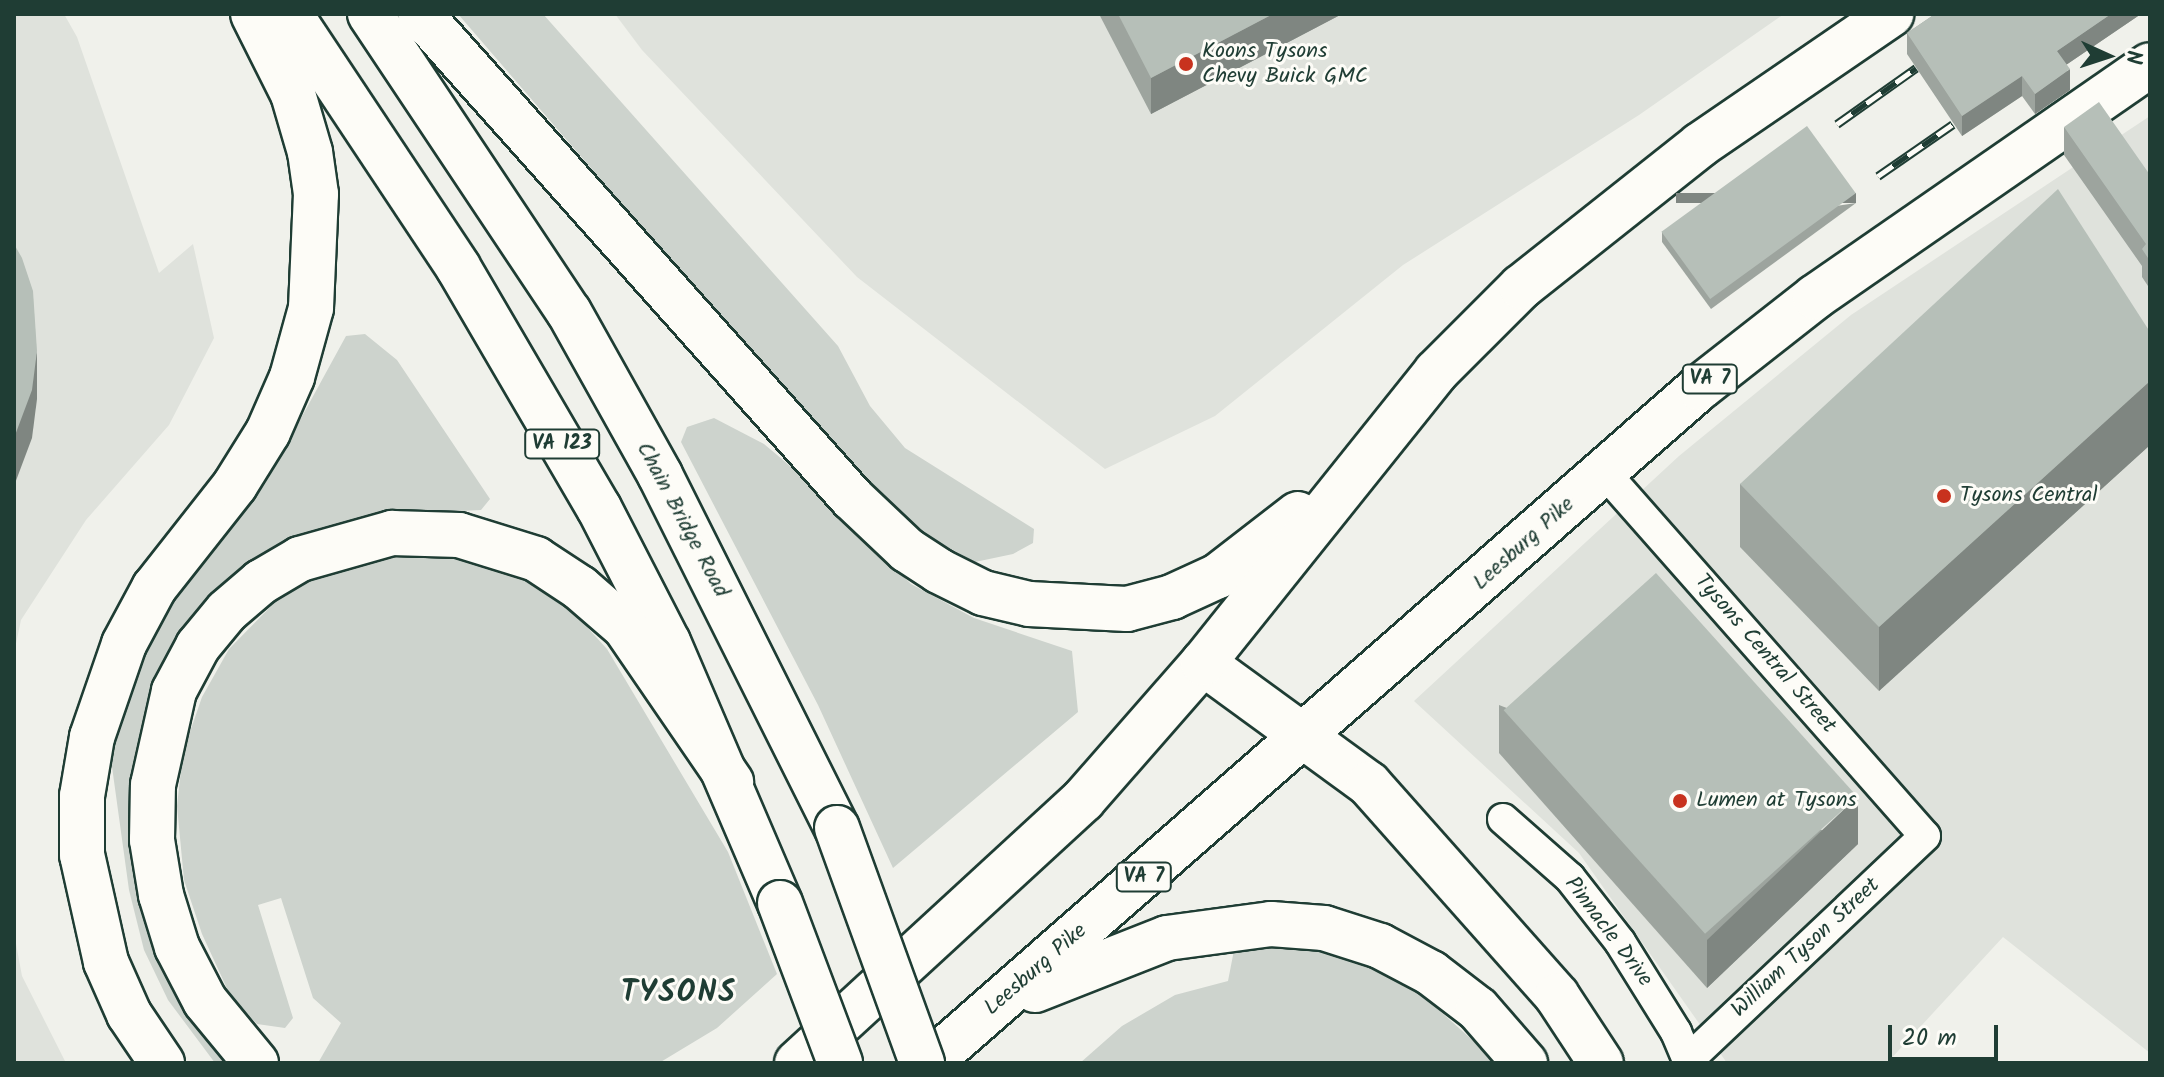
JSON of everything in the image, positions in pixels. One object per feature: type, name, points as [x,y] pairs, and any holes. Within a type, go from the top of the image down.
[{"type":"main road","points":[[162,1063],[123,1001],[91,912],[82,855],[82,796],[95,723],[124,644],[154,588],[235,485],[268,432],[292,377],[311,308],[316,194],[310,152],[293,94],[253,14]]},
{"type":"main road","name":"VA 123","points":[[290,14],[458,267],[599,508],[731,782],[780,903],[808,1061]]},
{"type":"main road","name":"Chain Bridge Road","points":[[370,14],[569,312],[686,526],[837,828],[922,1063]]},
{"type":"main road","points":[[420,14],[852,498],[907,550],[983,593],[1078,610],[1127,609],[1172,597],[1218,576],[1356,467]]},
{"type":"main road","points":[[808,1061],[1083,800],[1203,663],[1356,467],[1436,372],[1531,278],[1700,145],[1891,14]]},
{"type":"main road","name":"Leesburg Pike","points":[[929,1063],[1305,737],[1604,472],[1815,297],[2150,65]]},
{"type":"main road","points":[[256,1063],[205,1001],[177,947],[152,840],[153,785],[174,691],[198,646],[227,611],[261,582],[300,559],[392,533],[459,535],[536,559],[580,588],[625,627],[731,782]]},
{"type":"main road","points":[[1203,663],[1369,784],[1557,996],[1601,1063]]},
{"type":"main road","points":[[983,1017],[1040,986],[1167,938],[1271,924],[1324,928],[1380,946],[1431,973],[1478,1009],[1525,1063]]},
{"type":"street","name":"Tysons Central Street","points":[[1604,472],[1925,836]]},
{"type":"street","name":"Pinnacle Drive","points":[[1503,819],[1570,878],[1620,942],[1676,1032],[1688,1062]]},
{"type":"street","name":"William Tyson Street","points":[[1688,1062],[1925,836]]},
{"type":"shaded area","points":[[14,14],[64,14],[77,37],[159,273],[193,244],[214,338],[169,425],[86,520],[21,620],[14,653]]},
{"type":"shaded area","points":[[458,14],[543,14],[838,346],[870,406],[905,448],[1034,529],[1033,543],[1013,554],[975,562],[935,540],[888,503],[760,364]]},
{"type":"shaded area","points":[[615,14],[1784,14],[1639,115],[1403,265],[1215,416],[1105,469],[857,277],[642,50]]},
{"type":"shaded area","points":[[2150,116],[2150,1053],[2003,937],[1887,1063],[1727,1063],[1579,853],[1414,701],[1679,456],[1851,315]]},
{"type":"shaded area","points":[[365,334],[397,360],[490,499],[481,510],[376,515],[321,528],[252,559],[220,587],[164,678],[134,816],[234,1063],[215,1063],[168,1000],[144,950],[129,890],[109,745],[145,639],[188,572],[265,484],[346,336]]},
{"type":"shaded area","points":[[714,418],[764,444],[796,471],[911,584],[974,618],[1072,651],[1078,712],[893,868],[818,705],[681,442],[687,427]]},
{"type":"shaded area","points":[[452,555],[526,579],[575,614],[607,649],[728,852],[777,974],[717,1028],[659,1063],[318,1063],[341,1023],[313,998],[281,898],[258,905],[293,1018],[285,1028],[257,1024],[230,995],[202,934],[184,880],[177,806],[183,752],[202,697],[229,649],[287,590],[352,566],[395,557]]},
{"type":"shaded area","points":[[14,933],[22,976],[66,1063],[14,1063]]},
{"type":"shaded area","points":[[1298,944],[1374,963],[1422,995],[1498,1063],[1080,1063],[1122,1026],[1175,995],[1228,981],[1235,945]]},
{"type":"building","points":[[1118,14],[1273,14],[1151,78]]},
{"type":"building","points":[[1935,14],[2111,14],[2057,51],[2070,69],[2035,94],[2022,76],[1962,116],[1907,33]]},
{"type":"building","points":[[2099,102],[2150,175],[2150,261],[2142,249],[2146,244],[2064,127]]},
{"type":"building","points":[[1807,126],[1856,193],[1710,299],[1661,232]]},
{"type":"building","name":"Tysons Central","points":[[2058,189],[2150,332],[2150,381],[1879,627],[1740,484]]},
{"type":"building","points":[[14,244],[33,291],[37,351],[32,390],[14,438]]},
{"type":"building","name":"Lumen at Tysons","points":[[1656,573],[1857,797],[1705,934],[1504,710]]},
{"type":"railway","points":[[1837,124],[1916,68]]},
{"type":"railway","points":[[1878,176],[1953,124]]},
{"type":"place","name":"Koons Tysons Chevy Buick GMC","points":[[1186,64]]},
{"type":"place","name":"Tysons Central","points":[[1944,496]]},
{"type":"place","name":"Lumen at Tysons","points":[[1680,801]]},
{"type":"district","name":"TYSONS","points":[[679,993]]}]
